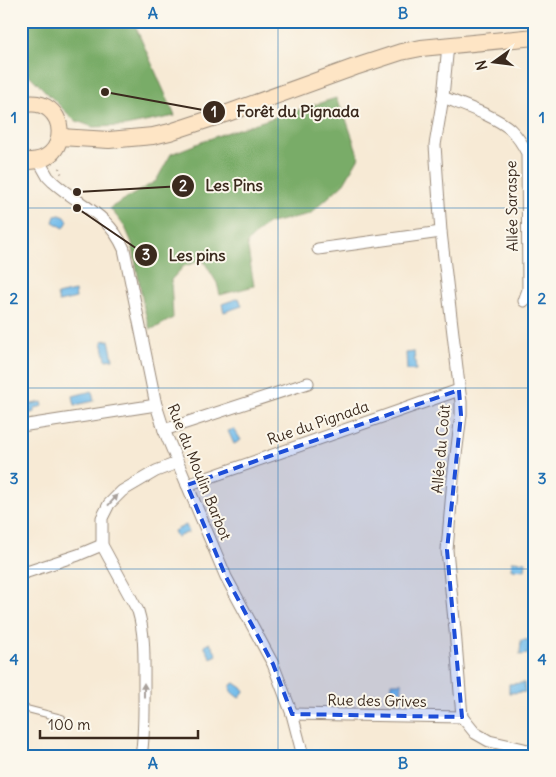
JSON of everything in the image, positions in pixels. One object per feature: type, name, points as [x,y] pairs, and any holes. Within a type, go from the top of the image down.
[{"type":"main road","points":[[60,138],[109,140],[153,136],[226,114],[390,55],[421,48],[535,38]]},
{"type":"main road","points":[[21,105],[37,103],[46,107],[53,112],[60,128],[60,138],[57,145],[46,158],[30,162],[21,160]]},
{"type":"street","name":"Allée du Coût","points":[[448,45],[443,98],[435,145],[441,232],[462,415],[446,550],[462,717]]},
{"type":"street","name":"Allée Saraspe","points":[[443,98],[496,120],[510,129],[520,140],[527,153],[528,290],[524,301]]},
{"type":"street","name":"Rue du Moulin Barbot","points":[[38,161],[48,177],[98,214],[118,237],[124,249],[156,405],[164,430],[226,577],[273,664],[292,714],[303,756]]},
{"type":"street","points":[[318,249],[441,232]]},
{"type":"street","points":[[164,430],[308,383]]},
{"type":"street","name":"Rue du Pignada","points":[[187,485],[460,390]]},
{"type":"street","points":[[21,426],[156,405]]},
{"type":"street","points":[[141,756],[144,696],[142,623],[138,611],[102,545],[102,518],[109,504],[122,491],[156,471],[177,462]]},
{"type":"street","points":[[21,574],[102,545]]},
{"type":"street","name":"Rue des Grives","points":[[292,714],[462,717]]},
{"type":"street","points":[[462,717],[475,733],[489,741],[528,752]]},
{"type":"lane","points":[[21,712],[27,709],[62,718]]},
{"type":"highlighted area","points":[[459,390],[461,415],[447,550],[462,717],[292,714],[273,664],[226,577],[187,485]]},
{"type":"green space","points":[[21,21],[133,21],[175,116],[125,126],[93,127],[74,120],[21,67]]},
{"type":"green space","points":[[336,98],[346,119],[359,157],[344,183],[310,214],[266,224],[247,243],[254,286],[220,295],[217,283],[203,260],[184,266],[171,280],[173,318],[150,329],[144,308],[132,243],[125,227],[110,208],[156,181],[171,154],[222,134]]},
{"type":"water","points":[[60,215],[68,221],[64,228],[53,222],[55,216]]},
{"type":"water","points":[[75,291],[76,298],[59,302],[57,295]]},
{"type":"water","points":[[239,298],[242,306],[224,312],[222,304]]},
{"type":"water","points":[[109,340],[113,359],[106,360],[102,341]]},
{"type":"water","points":[[414,352],[416,370],[407,370],[406,353]]},
{"type":"water","points":[[92,391],[94,401],[75,405],[73,396]]},
{"type":"water","points":[[42,402],[43,406],[35,408],[35,412],[22,415],[21,406]]},
{"type":"water","points":[[234,429],[241,440],[234,444],[228,431]]},
{"type":"water","points":[[186,525],[189,532],[177,537],[174,531]]},
{"type":"water","points":[[512,561],[526,562],[525,570],[511,569]]},
{"type":"water","points":[[521,640],[529,640],[528,654],[520,655]]},
{"type":"water","points":[[210,643],[217,655],[211,658],[204,646]]},
{"type":"water","points":[[235,683],[245,690],[239,698],[230,689],[232,684]]},
{"type":"water","points":[[392,683],[402,683],[401,701],[391,701]]},
{"type":"water","points":[[524,683],[525,692],[509,693],[509,684]]},
{"type":"place","name":"Forêt du Pignada","points":[[105,92]]},
{"type":"place","name":"Les Pins","points":[[77,192]]},
{"type":"place","name":"Les pins","points":[[77,208]]}]
